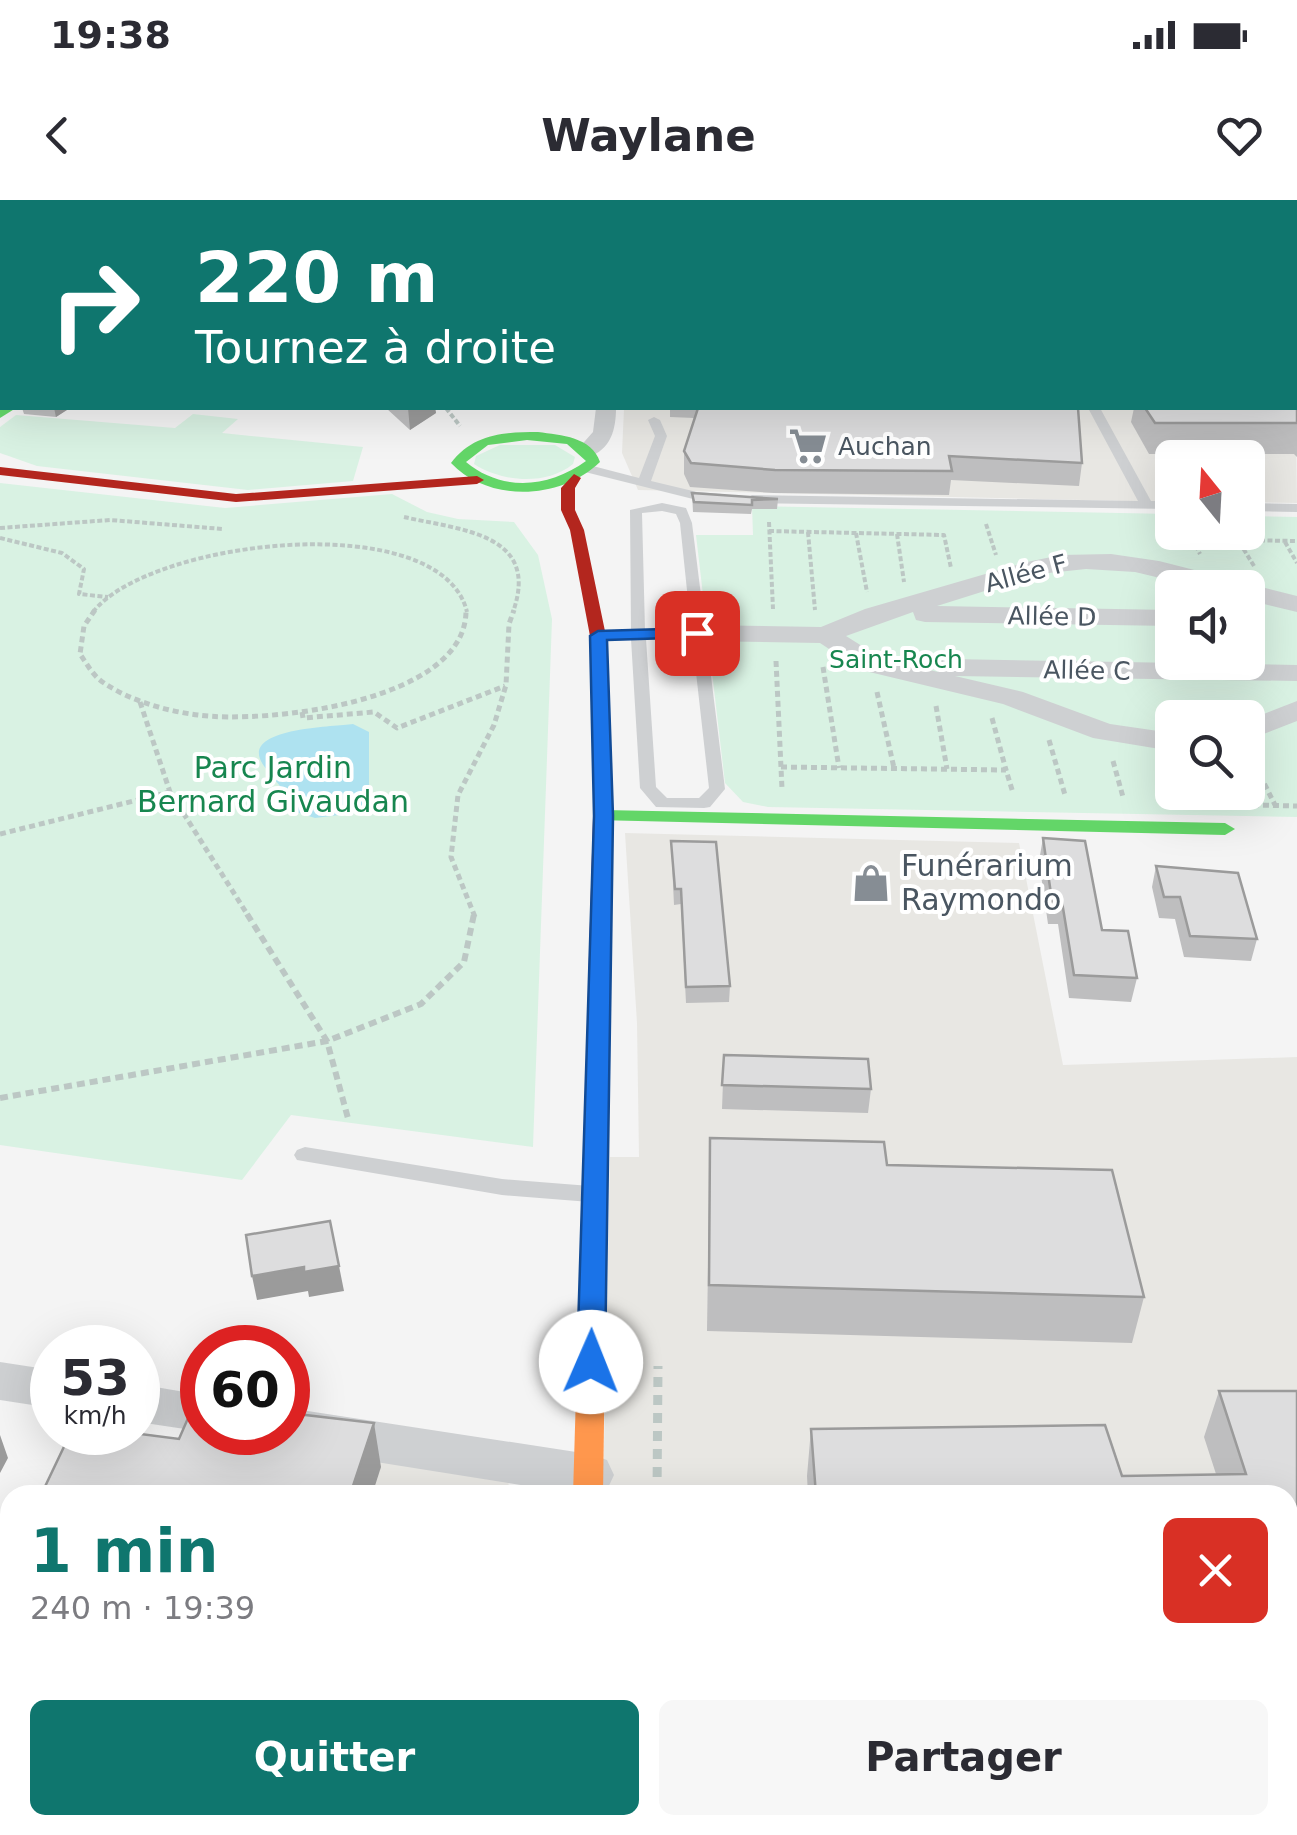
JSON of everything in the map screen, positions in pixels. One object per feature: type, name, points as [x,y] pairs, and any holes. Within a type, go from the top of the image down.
[{"type":"main road","points":[[480,444],[490,416],[549,437],[583,465]]},
{"type":"main road","points":[[458,463],[461,456],[480,444],[549,437]]},
{"type":"main road","points":[[458,463],[463,472],[478,480],[503,486],[541,486],[583,465]]},
{"type":"main road","points":[[385,485],[458,463]]},
{"type":"main road","points":[[583,465],[568,488],[568,510],[598,636],[603,816],[588,1485]]},
{"type":"main road","points":[[7,471],[236,498],[478,480]]},
{"type":"main road","points":[[503,486],[543,510],[582,559]]},
{"type":"main road","points":[[603,816],[686,811],[1225,829]]},
{"type":"street","points":[[549,437],[606,416]]},
{"type":"street","points":[[583,465],[600,439],[606,416]]},
{"type":"street","name":"Allée F","points":[[822,634],[872,613],[1080,560],[1122,560],[1161,570]]},
{"type":"street","points":[[956,594],[1123,607],[1155,601]]},
{"type":"street","points":[[1123,607],[1152,683]]},
{"type":"street","name":"Allée D","points":[[872,613],[1123,607],[1155,614]]},
{"type":"street","points":[[1265,619],[1297,620]]},
{"type":"street","points":[[697,633],[822,634],[874,665],[985,692],[1104,732],[1155,740]]},
{"type":"street","name":"Allée C","points":[[874,665],[1152,683],[1297,674]]},
{"type":"street","points":[[985,692],[1152,683],[1297,697]]},
{"type":"street","points":[[1265,724],[1297,710]]},
{"type":"street","points":[[0,1380],[30,1385]]},
{"type":"street","points":[[310,1432],[588,1485]]},
{"type":"lane","points":[[1095,410],[1146,504]]},
{"type":"lane","points":[[644,482],[661,436],[654,420]]},
{"type":"lane","points":[[583,465],[696,496],[1155,504]]},
{"type":"lane","points":[[662,506],[681,511],[686,523],[718,789],[704,803],[686,811],[662,803],[648,788],[639,634],[636,510],[662,506]]},
{"type":"lane","points":[[1265,507],[1297,508]]},
{"type":"lane","points":[[598,636],[697,633]]},
{"type":"lane","points":[[305,1154],[502,1188],[596,1194]]},
{"type":"path","points":[[0,1098],[327,1041],[421,1004],[464,962],[476,919],[452,857],[458,795],[494,725],[506,686],[509,624],[522,587],[518,568],[507,549],[464,530],[388,515]]},
{"type":"path","points":[[984,518],[1003,577]]},
{"type":"path","points":[[0,528],[110,520],[234,528]]},
{"type":"path","points":[[769,531],[944,535],[956,594]]},
{"type":"path","points":[[808,532],[839,768]]},
{"type":"path","points":[[856,533],[872,613]]},
{"type":"path","points":[[897,534],[907,603]]},
{"type":"path","points":[[0,538],[62,553],[84,569],[79,594],[108,597]]},
{"type":"path","points":[[1265,541],[1297,541]]},
{"type":"path","points":[[1284,541],[1297,563]]},
{"type":"path","points":[[290,544],[342,545],[388,552],[426,566],[454,584],[467,607],[465,632],[446,657],[410,681],[360,700],[302,712],[243,717],[188,713],[140,702],[99,681],[80,654],[84,625],[108,597],[143,576],[188,560],[290,544]]},
{"type":"path","points":[[1246,550],[1286,602]]},
{"type":"path","points":[[874,665],[894,768]]},
{"type":"path","points":[[932,679],[947,769]]},
{"type":"path","points":[[302,712],[303,718],[374,712],[397,728],[418,723],[476,694],[506,686]]},
{"type":"path","points":[[985,692],[1016,800]]},
{"type":"path","points":[[140,702],[170,792],[327,1041],[348,1122]]},
{"type":"path","points":[[1039,708],[1067,801]]},
{"type":"path","points":[[1104,732],[1125,802]]},
{"type":"path","points":[[781,767],[1006,770]]},
{"type":"path","points":[[1265,785],[1275,806]]},
{"type":"path","points":[[0,834],[170,792]]},
{"type":"path","points":[[657,1485],[658,1366]]},
{"type":"shaded area","points":[[624,410],[1296,410],[1297,503],[1265,502],[1265,440],[1155,440],[1155,502],[638,490],[622,453]]},
{"type":"shaded area","points":[[625,833],[1019,843],[1063,1065],[1297,1057],[1297,1485],[603,1485],[610,1157],[639,1157],[637,1023]]},
{"type":"shaded area","points":[[310,1448],[509,1477],[509,1485],[173,1485],[190,1455],[310,1455]]},
{"type":"green space","points":[[193,414],[238,419],[222,433],[363,447],[353,481],[248,490],[37,466],[0,453],[0,427],[16,415],[175,428]]},
{"type":"green space","points":[[500,445],[555,445],[575,457],[573,464],[562,471],[524,479],[497,475],[474,464],[476,456]]},
{"type":"green space","name":"Parc Jardin Bernard Givaudan","points":[[0,483],[225,508],[392,494],[427,512],[458,519],[514,522],[538,555],[552,619],[533,1147],[291,1115],[242,1180],[0,1145]]},
{"type":"green space","name":"Saint-Roch","points":[[752,506],[1155,514],[1155,550],[1265,550],[1265,516],[1297,517],[1297,817],[768,807],[743,802],[725,783],[696,535],[753,535]]},
{"type":"water","points":[[353,724],[369,732],[369,801],[363,812],[315,818],[296,812],[264,766],[259,753],[263,744],[290,732]]},
{"type":"building","name":"Auchan","points":[[697,410],[1078,410],[1082,463],[949,456],[952,471],[775,470],[691,463],[684,451]]},
{"type":"building","points":[[1146,410],[1297,410],[1297,423],[1155,423]]},
{"type":"building","points":[[692,493],[778,499],[752,500],[752,505],[694,502]]},
{"type":"building","points":[[1043,838],[1085,841],[1102,930],[1128,931],[1137,978],[1074,975],[1062,902],[1052,901]]},
{"type":"building","points":[[671,841],[716,842],[730,986],[686,987],[681,889],[675,889]]},
{"type":"building","points":[[1156,866],[1238,873],[1257,939],[1190,936],[1180,897],[1164,897]]},
{"type":"building","points":[[724,1055],[868,1059],[871,1089],[722,1085]]},
{"type":"building","points":[[710,1138],[884,1142],[887,1165],[1112,1170],[1144,1297],[709,1285]]},
{"type":"building","points":[[330,1221],[339,1266],[304,1272],[304,1267],[252,1276],[246,1235]]},
{"type":"building","points":[[1219,1391],[1297,1391],[1297,1485],[815,1485],[811,1429],[1105,1425],[1122,1476],[1246,1474]]},
{"type":"building","points":[[310,1416],[374,1423],[353,1485],[46,1485],[60,1455],[160,1455],[160,1437],[180,1437],[180,1455],[310,1455]]},
{"type":"traffic: fast","points":[[0,414],[7,410]]},
{"type":"traffic: fast","points":[[538,436],[571,441],[592,456],[593,462],[562,481],[525,488],[488,482],[458,463],[483,442],[538,436]]},
{"type":"traffic: fast","points":[[603,816],[1225,829]]},
{"type":"traffic: slow","points":[[588,1485],[599,990]]},
{"type":"traffic: jam","points":[[0,471],[236,498],[477,480]]},
{"type":"traffic: jam","points":[[574,478],[568,488],[568,510],[577,530],[598,636],[603,784],[599,990]]},
{"type":"place","name":"Auchan","points":[[808,446]]},
{"type":"place","name":"Funérarium Raymondo","points":[[871,883]]},
{"type":"route","points":[[591,1362],[604,784],[598,636],[697,633]]}]
